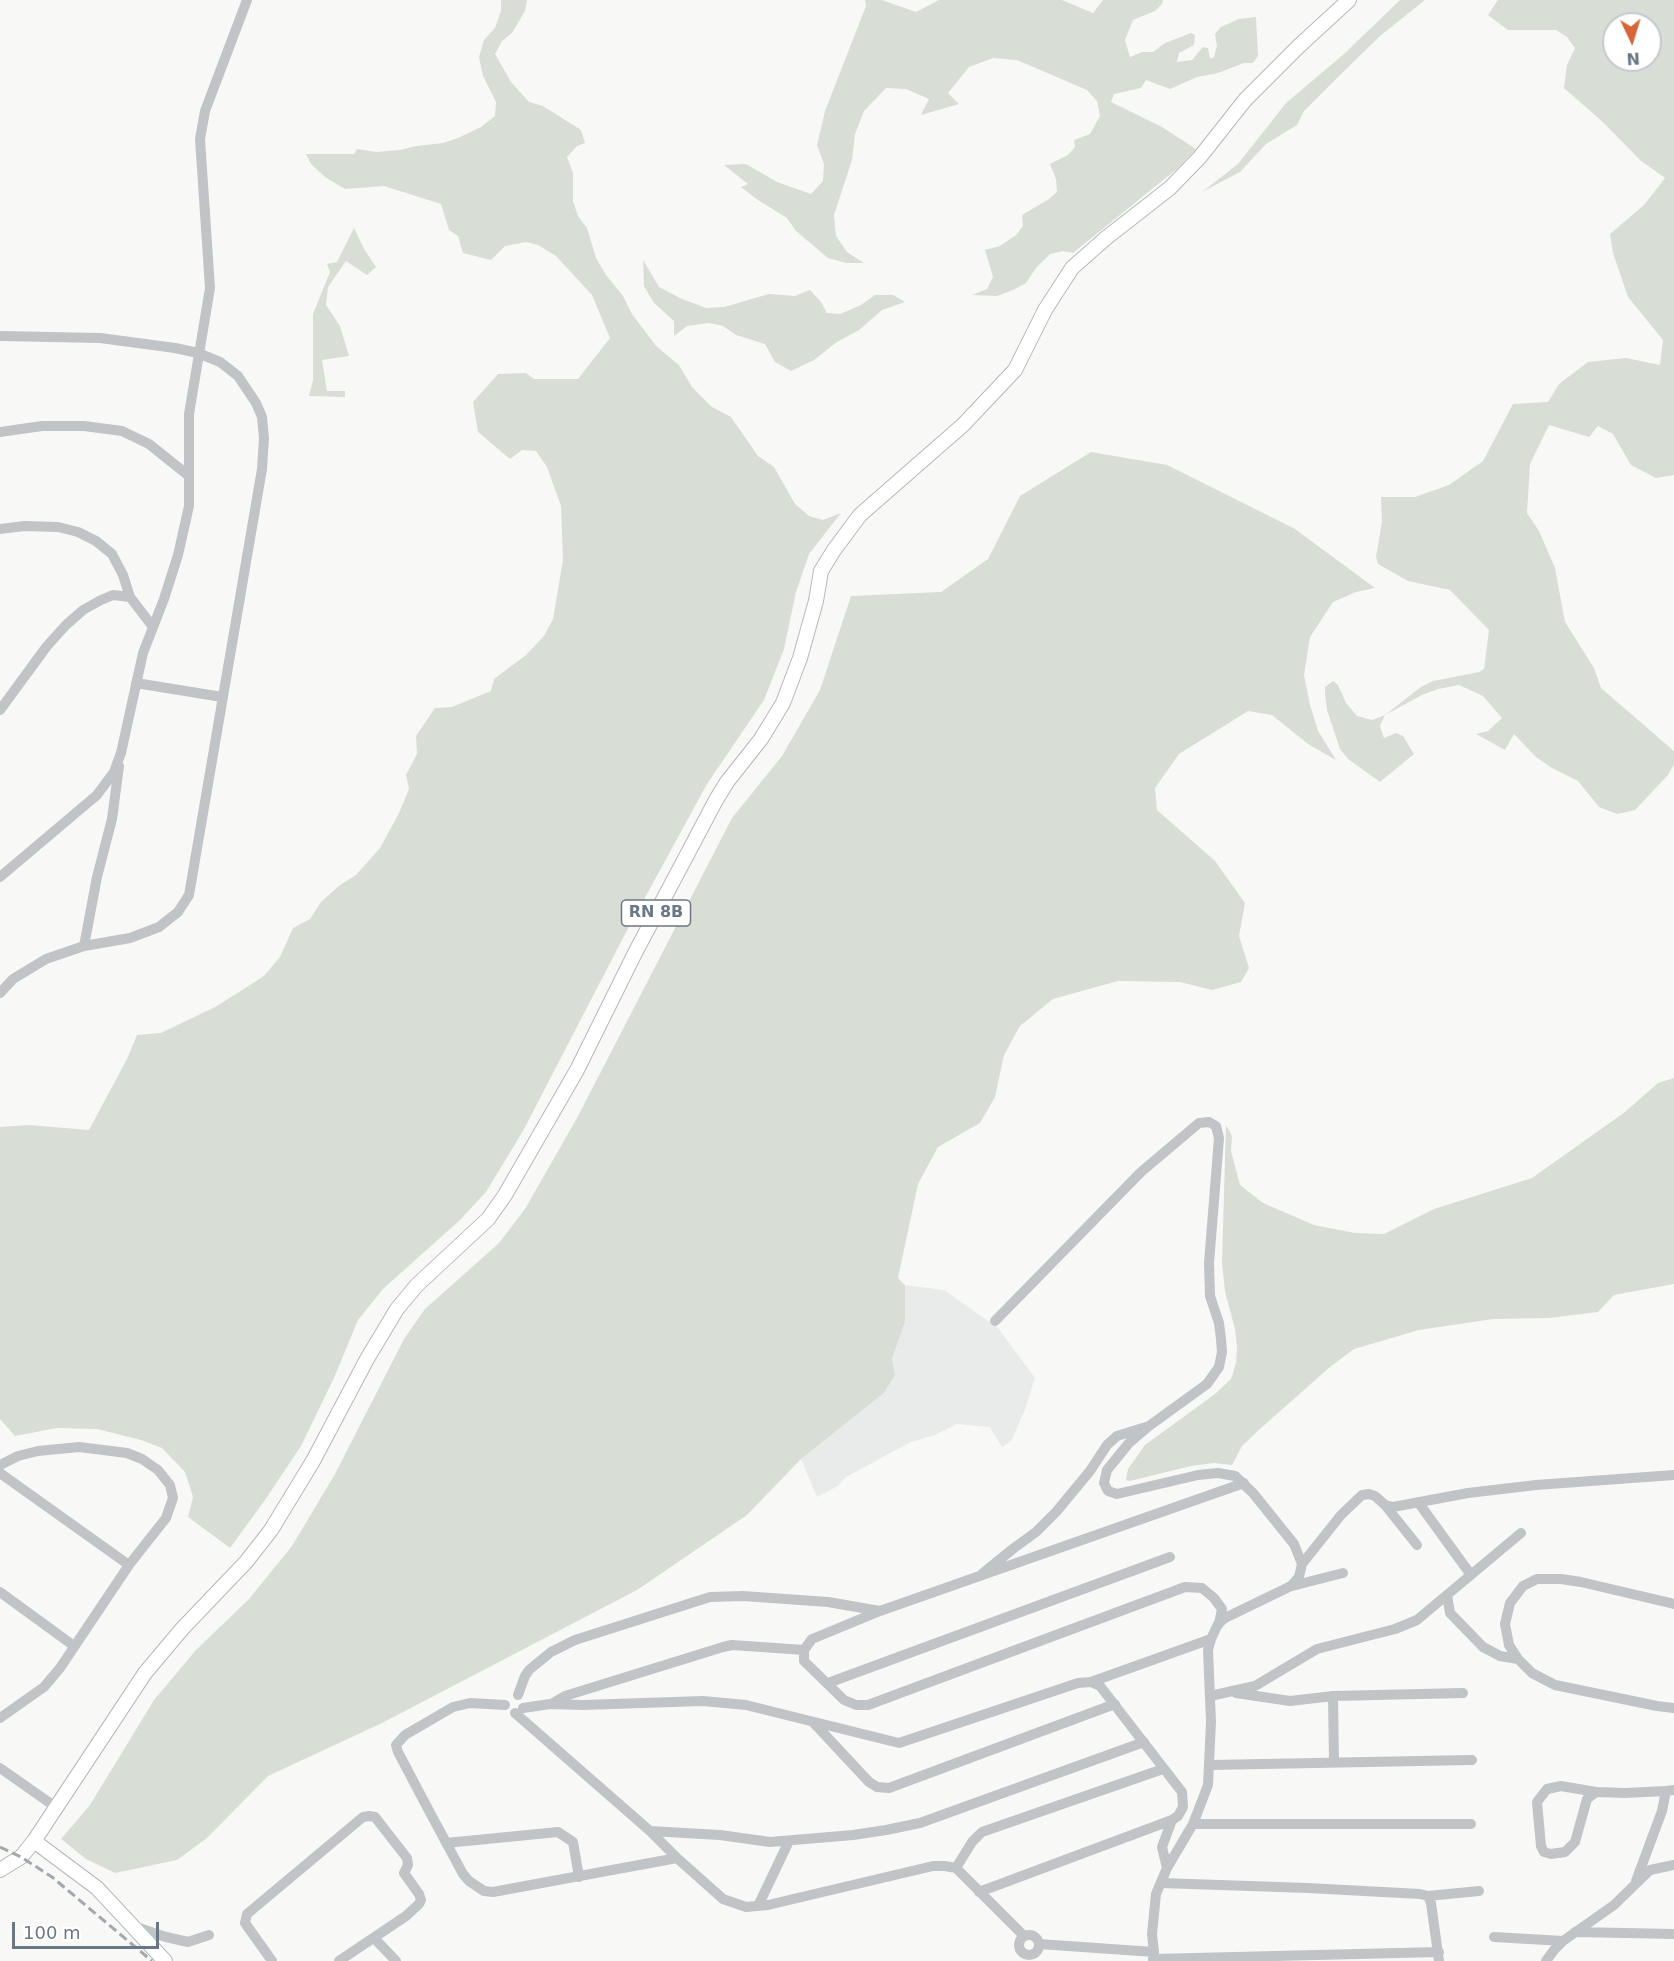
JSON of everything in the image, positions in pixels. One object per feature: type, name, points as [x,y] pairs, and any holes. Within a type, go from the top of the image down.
[{"type":"main road","name":"RN 8B","points":[[0,1870],[21,1857],[33,1841],[145,1673],[182,1629],[246,1562],[271,1530],[313,1461],[367,1359],[397,1309],[417,1285],[488,1219],[505,1195],[577,1070],[635,953],[716,800],[727,782],[761,739],[783,703],[800,658],[816,601],[821,571],[834,550],[860,516],[963,425],[1015,370],[1045,310],[1072,268],[1170,188],[1200,157],[1245,100],[1299,46],[1350,0]]},
{"type":"main road","points":[[33,1841],[97,1888],[165,1961]]},
{"type":"street","points":[[84,946],[112,819],[121,753],[136,683],[178,555],[189,506],[189,414],[210,288],[200,139],[205,111],[247,0]]},
{"type":"street","points":[[0,336],[100,338],[198,353],[220,362],[238,376],[256,403],[264,438],[262,469],[189,896],[178,912],[159,927],[130,938],[107,940],[46,959],[13,980],[0,993]]},
{"type":"street","points":[[0,432],[42,426],[84,426],[122,431],[149,444],[189,476]]},
{"type":"street","points":[[0,530],[24,526],[58,527],[78,532],[96,541],[112,554],[123,574],[130,597],[153,627]]},
{"type":"street","points":[[0,710],[47,646],[74,617],[113,595],[130,597]]},
{"type":"street","points":[[136,683],[222,697]]},
{"type":"street","points":[[0,877],[97,795],[114,772],[121,753]]},
{"type":"street","points":[[995,1321],[1141,1172],[1199,1123],[1213,1124],[1218,1130],[1219,1138],[1210,1251],[1210,1296],[1219,1323],[1221,1360],[1214,1376],[1207,1384],[1129,1443],[1107,1470],[1104,1479],[1108,1491],[1117,1494],[1198,1475],[1218,1473],[1235,1476],[1245,1483],[1294,1544],[1302,1564]]},
{"type":"street","points":[[978,1577],[1036,1533],[1090,1471],[1107,1445],[1117,1436],[1149,1426]]},
{"type":"street","points":[[0,1465],[18,1456],[39,1451],[79,1447],[127,1453],[142,1459],[158,1470],[170,1485],[173,1498],[166,1518],[129,1566],[60,1668],[44,1687],[0,1718]]},
{"type":"street","points":[[0,1473],[129,1566]]},
{"type":"street","points":[[1385,1505],[1393,1507],[1468,1493],[1536,1485],[1674,1475]]},
{"type":"street","points":[[1154,1957],[1152,1934],[1156,1894],[1167,1869],[1193,1824],[1208,1785],[1210,1696],[1208,1650],[1222,1609],[1214,1598],[1202,1588],[1185,1587],[868,1705],[856,1705],[844,1700],[804,1661],[804,1650],[812,1639],[880,1611],[1245,1483]]},
{"type":"street","points":[[1218,1624],[1235,1612],[1283,1592],[1291,1586],[1299,1577],[1302,1564],[1341,1515],[1362,1495],[1375,1496],[1385,1505],[1417,1545]]},
{"type":"street","points":[[1418,1502],[1471,1575]]},
{"type":"street","points":[[1210,1696],[1255,1686],[1317,1650],[1395,1629],[1417,1620],[1521,1533]]},
{"type":"street","points":[[828,1683],[1170,1557]]},
{"type":"street","points":[[1291,1586],[1343,1573]]},
{"type":"street","points":[[1674,1604],[1581,1582],[1537,1579],[1523,1586],[1510,1603],[1505,1624],[1509,1645],[1518,1659],[1532,1673],[1555,1685],[1674,1708]]},
{"type":"street","points":[[0,1592],[74,1646]]},
{"type":"street","points":[[1447,1595],[1450,1613],[1483,1647],[1500,1656],[1518,1659]]},
{"type":"street","points":[[518,1695],[529,1670],[551,1652],[575,1640],[710,1597],[742,1596],[828,1602],[880,1611]]},
{"type":"street","points":[[518,1695],[508,1696],[505,1705],[507,1710],[550,1704],[704,1701],[746,1705],[899,1743],[1078,1683],[1091,1682],[1211,1639]]},
{"type":"street","points":[[550,1704],[565,1696],[732,1645],[804,1650]]},
{"type":"street","points":[[979,1892],[1172,1820],[1178,1816],[1183,1807],[1182,1792],[1100,1686],[1091,1682]]},
{"type":"street","points":[[1233,1692],[1290,1701],[1333,1696],[1463,1693]]},
{"type":"street","points":[[518,1695],[524,1703],[519,1710]]},
{"type":"street","points":[[1333,1696],[1334,1762]]},
{"type":"street","points":[[505,1705],[470,1703],[453,1707],[405,1735],[396,1745],[401,1759],[463,1874],[477,1887],[492,1892],[677,1858]]},
{"type":"street","points":[[813,1722],[868,1782],[877,1787],[889,1788],[1114,1704]]},
{"type":"street","points":[[519,1710],[723,1899],[746,1907],[758,1906],[933,1866],[956,1868],[1024,1936]]},
{"type":"street","points":[[650,1831],[720,1835],[760,1841],[789,1841],[853,1835],[920,1823],[1144,1742]]},
{"type":"street","points":[[1210,1765],[1472,1760]]},
{"type":"street","points":[[0,1768],[57,1808]]},
{"type":"street","points":[[956,1868],[972,1842],[982,1832],[1163,1769]]},
{"type":"street","points":[[1596,1792],[1587,1799],[1575,1842],[1565,1852],[1551,1854],[1544,1852],[1541,1846],[1537,1802],[1547,1789],[1561,1786],[1596,1792],[1670,1791],[1635,1884]]},
{"type":"street","points":[[272,1961],[245,1923],[247,1914],[363,1817],[369,1815],[375,1817],[407,1857],[408,1865],[404,1873],[421,1900],[406,1916],[339,1961]]},
{"type":"street","points":[[1167,1869],[1162,1847],[1172,1820]]},
{"type":"street","points":[[1193,1824],[1471,1824]]},
{"type":"street","points":[[446,1843],[558,1832],[573,1842],[579,1877]]},
{"type":"street","points":[[758,1906],[789,1841]]},
{"type":"street","points":[[1546,1961],[1563,1941],[1614,1905],[1650,1870],[1674,1865]]},
{"type":"street","points":[[1161,1883],[1308,1888],[1428,1896],[1479,1891]]},
{"type":"street","points":[[1039,1944],[1154,1957],[1439,1957],[1428,1896]]},
{"type":"street","points":[[133,1926],[188,1942],[209,1935]]},
{"type":"street","points":[[1575,1932],[1674,1934]]},
{"type":"street","points":[[1030,1935],[1036,1938],[1039,1944],[1038,1950],[1033,1954],[1018,1957],[1020,1941],[1024,1936],[1030,1935]]},
{"type":"street","points":[[1494,1937],[1563,1941]]},
{"type":"street","points":[[374,1938],[396,1961]]},
{"type":"shaded area","points":[[501,0],[527,0],[525,11],[512,33],[502,41],[495,54],[511,82],[529,102],[543,106],[581,130],[585,143],[577,146],[567,157],[573,173],[573,201],[578,216],[587,228],[596,258],[606,275],[623,296],[632,314],[656,346],[679,365],[692,387],[712,407],[731,417],[758,456],[774,467],[795,504],[809,516],[823,520],[841,513],[809,554],[796,592],[784,649],[764,700],[707,784],[623,938],[523,1131],[486,1192],[460,1220],[383,1289],[358,1320],[334,1378],[301,1446],[230,1548],[188,1517],[193,1497],[185,1472],[162,1448],[97,1429],[57,1428],[15,1436],[0,1419],[0,1127],[29,1125],[89,1130],[127,1059],[137,1035],[161,1033],[217,1006],[264,976],[280,957],[293,928],[310,919],[321,902],[340,885],[356,875],[380,848],[409,789],[406,775],[417,754],[416,736],[435,708],[452,707],[491,691],[494,679],[526,655],[544,636],[553,619],[563,560],[561,506],[547,467],[536,451],[522,450],[510,459],[478,432],[473,402],[498,374],[526,373],[534,379],[578,379],[610,338],[592,295],[556,256],[538,245],[526,242],[505,246],[491,260],[463,253],[458,236],[449,230],[441,204],[384,186],[345,189],[325,177],[311,164],[306,154],[354,154],[357,149],[376,152],[443,143],[481,127],[495,116],[496,102],[483,76],[479,57],[484,40],[495,28],[501,11]]},
{"type":"shaded area","points":[[865,0],[882,0],[916,12],[939,0],[1062,0],[1093,13],[1103,0],[1163,0],[1155,11],[1133,20],[1125,40],[1130,57],[1142,52],[1153,52],[1165,43],[1191,33],[1195,35],[1194,45],[1179,53],[1177,62],[1192,60],[1203,47],[1208,48],[1210,59],[1214,57],[1217,46],[1215,34],[1221,27],[1239,19],[1256,17],[1258,56],[1253,63],[1244,63],[1218,73],[1197,77],[1170,89],[1146,80],[1141,88],[1114,94],[1111,102],[1162,127],[1196,149],[1178,168],[1073,253],[1063,251],[1050,254],[1036,268],[1026,283],[1013,290],[997,296],[972,295],[987,289],[993,277],[985,250],[1000,246],[1016,235],[1023,226],[1022,215],[1057,192],[1056,179],[1050,164],[1068,155],[1075,147],[1074,140],[1090,134],[1100,116],[1097,101],[1087,90],[1017,60],[993,58],[969,67],[948,93],[959,104],[921,115],[929,99],[906,89],[886,88],[864,111],[855,134],[852,160],[834,215],[836,236],[847,252],[864,263],[846,263],[828,258],[796,231],[787,218],[741,187],[748,184],[724,165],[746,164],[777,182],[811,194],[823,181],[824,164],[817,145],[825,111],[866,6]]},
{"type":"shaded area","points":[[1400,0],[1425,0],[1380,36],[1343,72],[1304,111],[1297,125],[1266,144],[1240,172],[1202,192],[1238,164],[1286,103],[1344,54]]},
{"type":"shaded area","points":[[1498,0],[1674,0],[1674,475],[1656,478],[1631,465],[1613,434],[1598,426],[1589,437],[1549,425],[1530,464],[1527,513],[1539,531],[1555,568],[1565,622],[1594,668],[1601,688],[1674,751],[1674,764],[1668,775],[1635,810],[1617,814],[1599,807],[1578,781],[1536,757],[1514,734],[1505,750],[1476,734],[1488,731],[1502,718],[1483,696],[1459,685],[1438,689],[1385,715],[1421,687],[1433,681],[1484,669],[1489,630],[1450,590],[1408,581],[1378,564],[1376,557],[1382,522],[1381,497],[1415,497],[1449,485],[1483,461],[1513,404],[1548,402],[1559,384],[1588,362],[1626,358],[1660,365],[1663,340],[1628,297],[1613,253],[1610,234],[1644,205],[1665,178],[1640,160],[1605,124],[1564,88],[1567,65],[1575,48],[1567,37],[1556,30],[1508,30],[1488,15]]},
{"type":"shaded area","points":[[354,228],[376,267],[367,275],[346,261],[328,287],[326,305],[340,326],[349,356],[322,360],[327,391],[345,391],[345,397],[309,396],[313,380],[313,314],[330,272],[327,264],[337,262]]},
{"type":"shaded area","points":[[643,260],[659,287],[706,308],[724,307],[769,294],[795,296],[810,290],[827,313],[840,314],[861,305],[875,295],[893,295],[905,302],[882,310],[859,330],[837,342],[814,360],[791,371],[775,362],[765,344],[736,335],[723,326],[709,323],[687,326],[674,336],[674,321],[654,303],[644,286]]},
{"type":"shaded area","points":[[1091,452],[1167,465],[1295,529],[1375,588],[1356,592],[1333,602],[1310,637],[1304,675],[1310,705],[1318,731],[1336,760],[1308,744],[1272,715],[1248,711],[1179,754],[1155,788],[1157,810],[1215,861],[1245,903],[1239,936],[1249,968],[1241,982],[1212,990],[1180,982],[1118,981],[1053,999],[1020,1026],[1004,1055],[995,1097],[980,1123],[938,1147],[918,1184],[898,1278],[905,1285],[905,1322],[892,1359],[895,1375],[884,1393],[801,1459],[747,1515],[637,1590],[382,1723],[268,1776],[207,1838],[177,1860],[115,1873],[86,1859],[61,1839],[90,1805],[154,1700],[196,1650],[249,1599],[292,1546],[335,1474],[404,1339],[425,1309],[499,1243],[525,1209],[577,1118],[732,818],[782,756],[820,690],[851,596],[941,592],[988,559],[1020,496]]},
{"type":"shaded area","points":[[1333,681],[1338,685],[1346,703],[1357,716],[1372,720],[1385,715],[1380,726],[1384,738],[1396,733],[1403,736],[1414,754],[1380,782],[1348,759],[1340,749],[1327,710],[1325,687]]},
{"type":"shaded area","points":[[1674,1078],[1674,1284],[1614,1295],[1598,1312],[1549,1318],[1493,1319],[1419,1330],[1354,1349],[1330,1367],[1242,1446],[1232,1465],[1214,1463],[1191,1466],[1130,1481],[1126,1480],[1128,1469],[1145,1445],[1215,1394],[1231,1379],[1236,1363],[1235,1329],[1225,1292],[1222,1262],[1226,1125],[1232,1136],[1231,1151],[1240,1185],[1263,1203],[1314,1225],[1355,1233],[1384,1234],[1434,1209],[1532,1178],[1625,1112],[1658,1083]]},
{"type":"shaded area","points":[[905,1285],[944,1290],[998,1328],[1035,1378],[1024,1412],[1011,1441],[1002,1447],[990,1427],[957,1424],[935,1435],[911,1442],[846,1477],[838,1486],[817,1497],[801,1459],[884,1393],[895,1375],[892,1360],[905,1322]]},
{"type":"railway","points":[[0,1847],[21,1857],[52,1877],[152,1961]]}]
